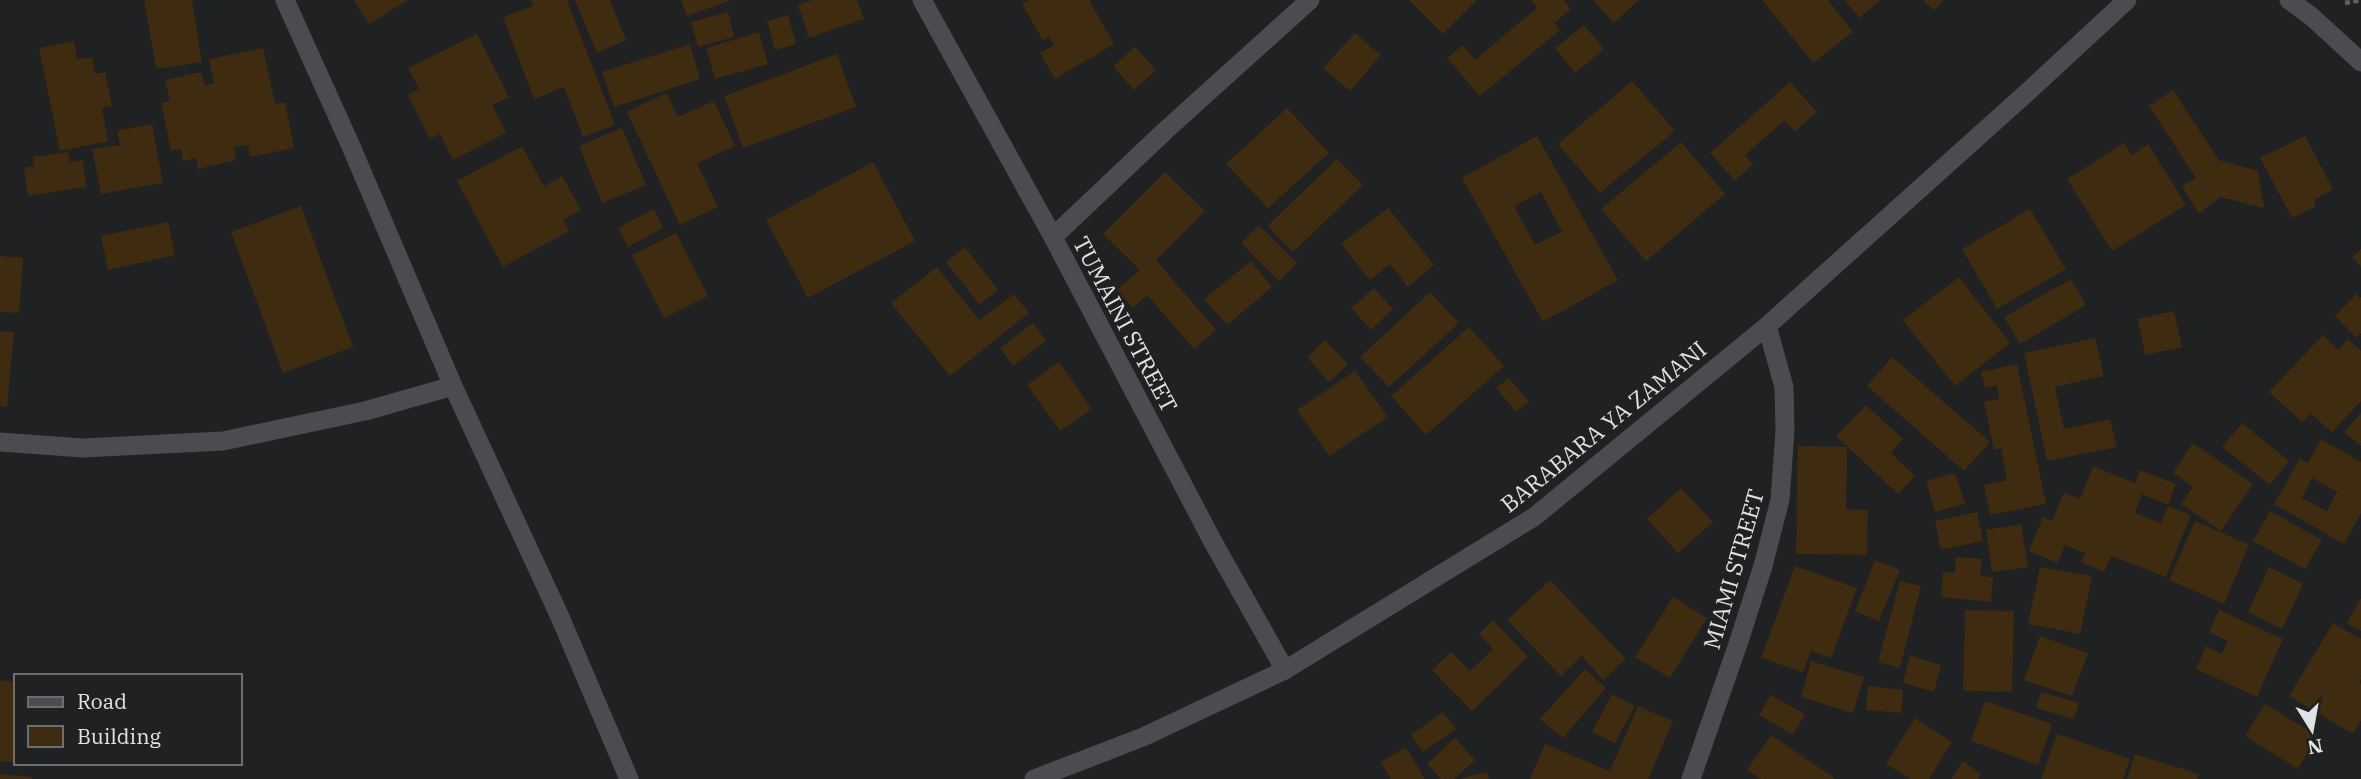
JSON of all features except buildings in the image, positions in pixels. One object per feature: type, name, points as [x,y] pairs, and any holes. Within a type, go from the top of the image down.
[{"type":"street","points":[[285,0],[453,386],[560,617],[629,779]]},
{"type":"street","name":"TUMAINI STREET","points":[[922,0],[1053,237],[1213,542],[1286,670]]},
{"type":"street","points":[[1053,237],[1310,0]]},
{"type":"street","name":"BARABARA YA ZAMANI","points":[[1034,779],[1143,737],[1286,670],[1534,517],[1767,326],[2127,0]]},
{"type":"street","points":[[2289,0],[2312,17],[2361,62]]},
{"type":"street","name":"MIAMI STREET","points":[[1691,779],[1751,603],[1780,500],[1785,431],[1784,387],[1767,326]]},
{"type":"street","points":[[0,442],[83,448],[223,441],[365,411],[453,386]]}]
